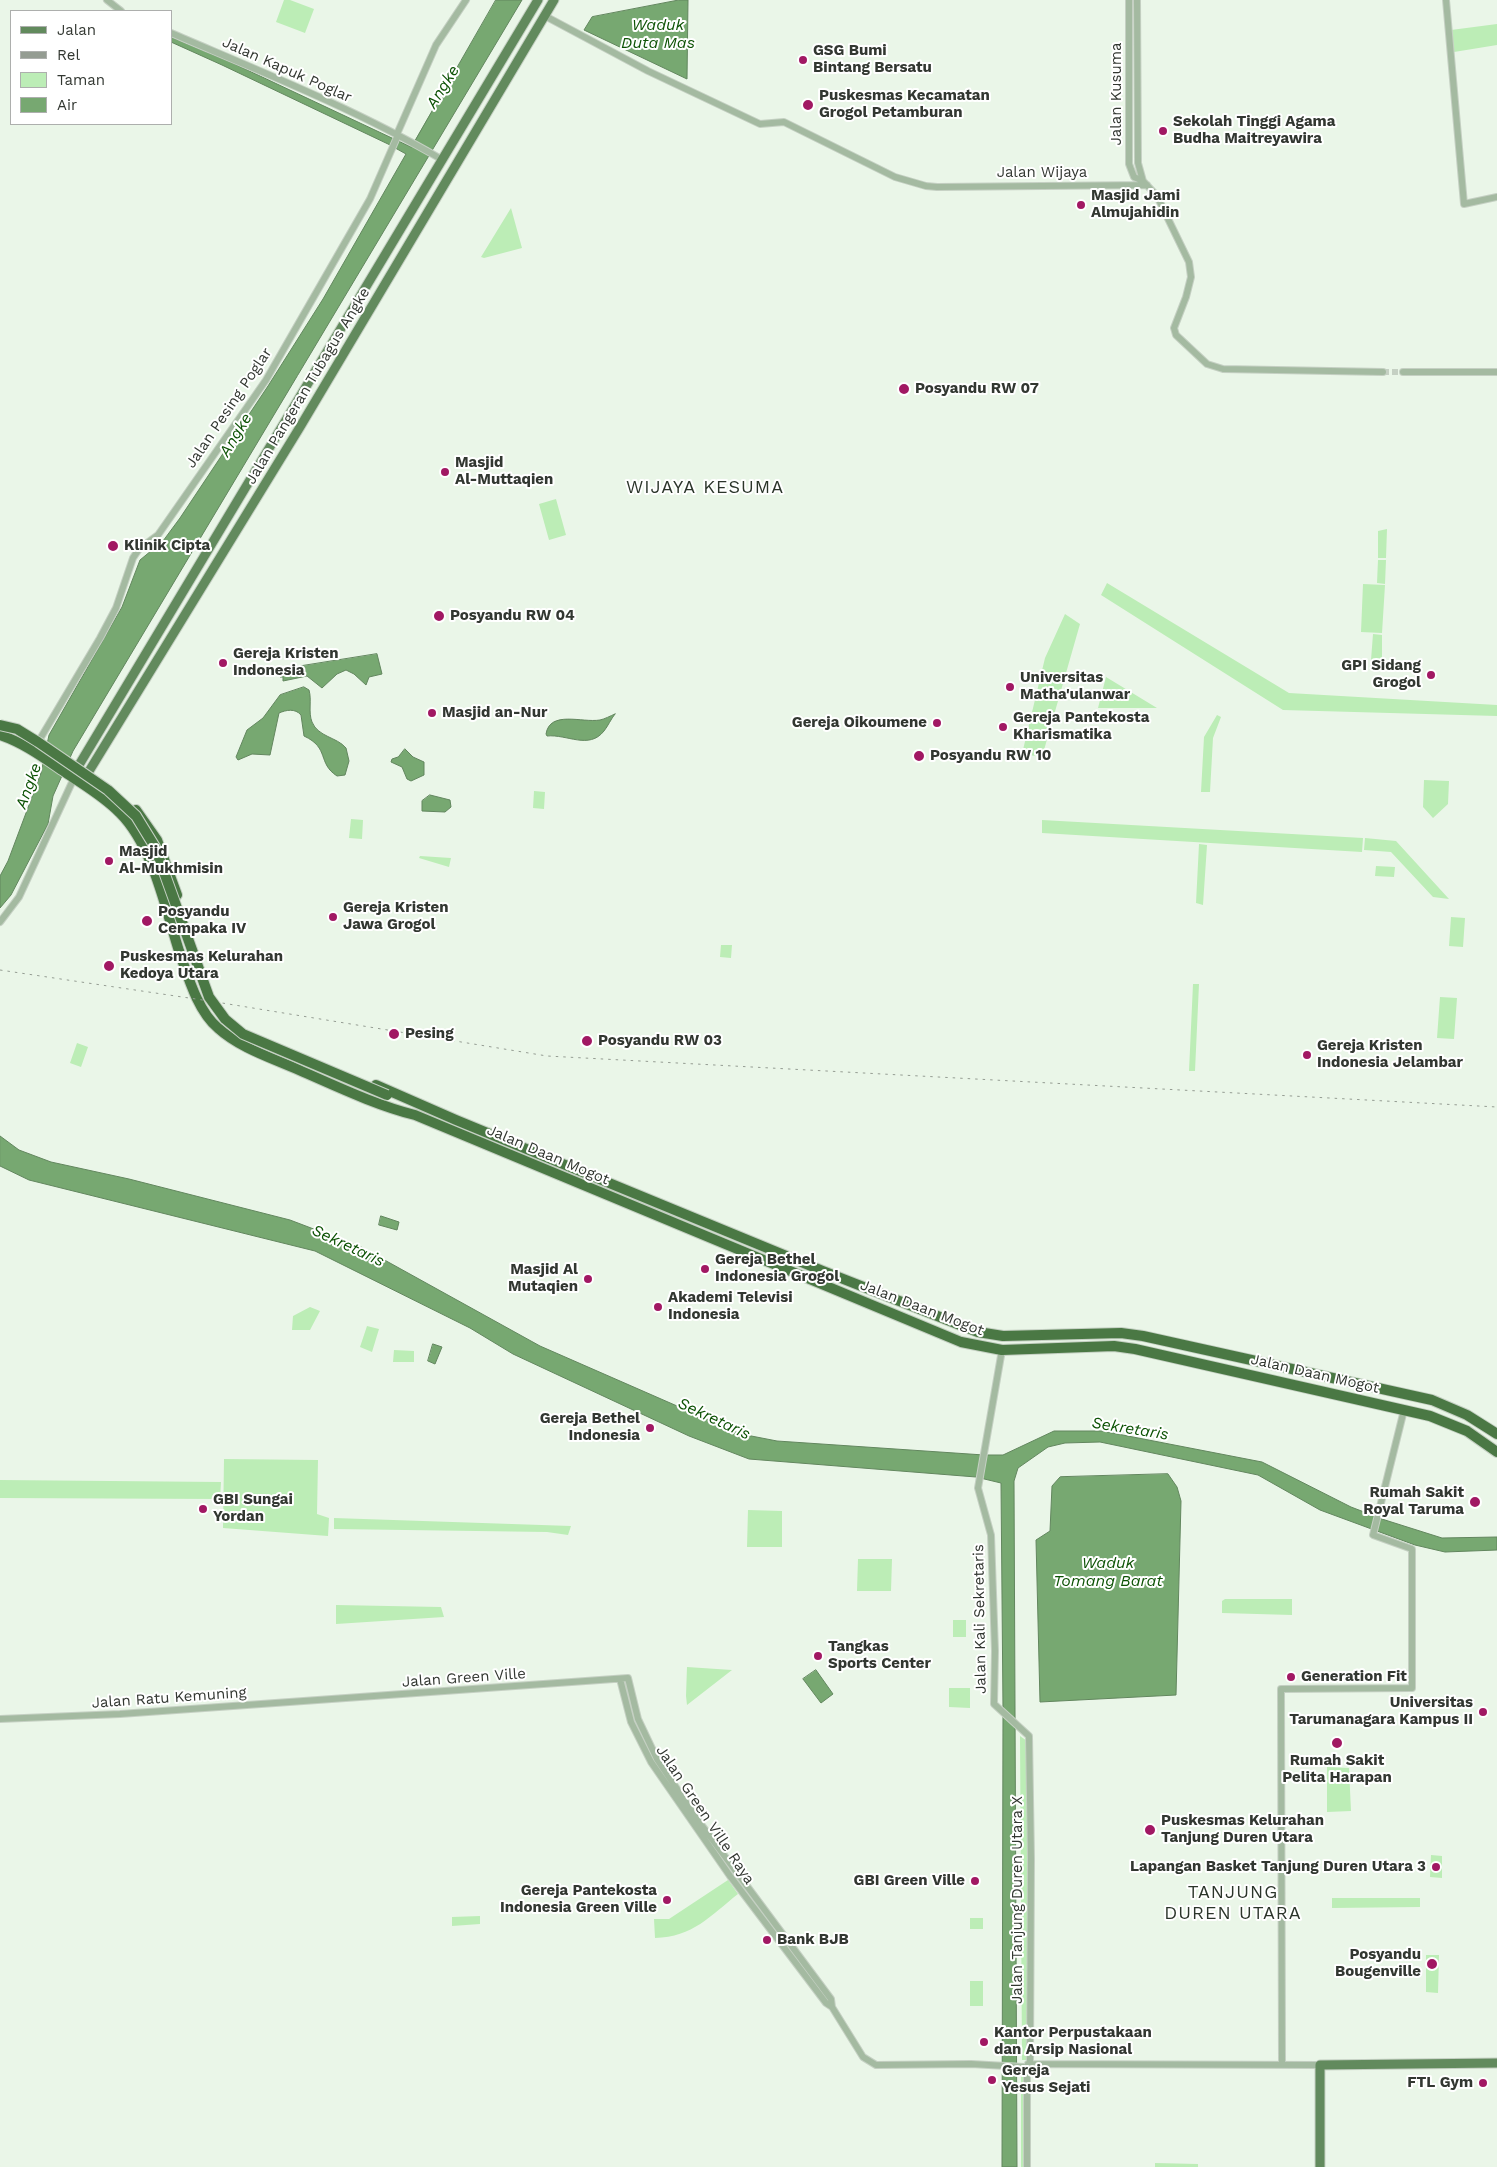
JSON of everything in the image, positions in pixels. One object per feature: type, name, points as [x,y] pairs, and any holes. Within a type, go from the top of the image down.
[{"type":"highway","name":"Jalan Daan Mogot","points":[[0,723],[22,728],[90,772],[125,799],[145,820],[165,858],[206,979],[216,1002],[230,1020],[258,1037],[812,1267],[946,1321],[987,1335],[1121,1333],[1143,1336],[1438,1402],[1467,1415],[1497,1434]]},
{"type":"highway","name":"Jalan Daan Mogot","points":[[0,723],[17,729],[38,742],[108,790],[136,816],[156,847],[209,997],[217,1010],[232,1026],[260,1042],[386,1096],[406,1106],[415,1115]]},
{"type":"highway","name":"Jalan Daan Mogot","points":[[0,729],[16,733],[28,740],[106,792],[136,820],[151,844],[203,991],[208,1002],[225,1025],[241,1037],[257,1045],[386,1096],[418,1104]]},
{"type":"highway","name":"Jalan Daan Mogot","points":[[0,735],[34,752],[75,779],[119,811],[129,822],[154,872],[185,969],[203,1009],[217,1028],[249,1048],[351,1093],[415,1115],[961,1342],[1002,1350],[1121,1346],[1437,1418],[1462,1428],[1497,1452]]},
{"type":"highway","points":[[167,914],[182,909]]},
{"type":"highway","points":[[249,1048],[256,1044],[258,1037]]},
{"type":"highway","points":[[265,1055],[264,1047],[272,1043]]},
{"type":"highway","points":[[812,1267],[812,1281]]},
{"type":"highway","points":[[812,1281],[823,1271]]},
{"type":"highway","points":[[1273,1380],[1276,1366]]},
{"type":"highway","points":[[1292,1385],[1296,1371]]},
{"type":"main road","name":"Jalan Pangeran Tubagus Angke","points":[[76,763],[141,663],[288,419],[439,158],[538,0]]},
{"type":"main road","name":"Jalan Pangeran Tubagus Angke","points":[[75,779],[90,772],[300,427],[554,0]]},
{"type":"main road","points":[[515,38],[518,46],[528,46]]},
{"type":"main road","points":[[501,60],[510,61],[514,68]]},
{"type":"main road","points":[[294,408],[298,415],[306,416]]},
{"type":"main road","points":[[288,419],[296,420],[300,427]]},
{"type":"main road","points":[[141,663],[145,669],[151,670]]},
{"type":"main road","points":[[1320,2167],[1320,2065],[1426,2064],[1432,2062],[1497,2063]]},
{"type":"main road","points":[[1426,2064],[1432,2066],[1497,2068]]},
{"type":"street","points":[[107,0],[120,10]]},
{"type":"street","points":[[397,135],[436,46],[466,0]]},
{"type":"street","name":"Jalan Kusuma","points":[[1129,0],[1129,164],[1134,177],[1145,183],[1159,199],[1185,251],[1190,271],[1186,297],[1174,331],[1181,342],[1207,364],[1223,369],[1382,372]]},
{"type":"street","name":"Jalan Kusuma","points":[[1137,0],[1138,163],[1145,183]]},
{"type":"street","points":[[1446,0],[1464,204],[1497,198]]},
{"type":"street","name":"Jalan Wijaya","points":[[545,16],[648,71],[760,124],[782,122],[895,177],[926,186],[1145,183]]},
{"type":"street","name":"Jalan Kapuk Poglar","points":[[172,33],[282,81],[397,135],[439,158]]},
{"type":"street","name":"Jalan Pesing Poglar","points":[[41,740],[116,608],[133,558],[139,549],[158,535],[266,380],[370,199],[397,135]]},
{"type":"street","points":[[1403,372],[1497,372]]},
{"type":"street","points":[[0,922],[19,897],[75,779]]},
{"type":"street","name":"Jalan Kali Sekretaris","points":[[1002,1350],[986,1452],[978,1486],[991,1535],[995,1642],[994,1704],[1028,1736]]},
{"type":"street","points":[[1282,2065],[1281,1689],[1412,1688],[1412,1549],[1373,1535],[1404,1410]]},
{"type":"street","name":"Jalan Green Ville Raya","points":[[832,2007],[831,1999],[693,1813],[658,1759],[638,1719],[628,1678],[620,1679],[631,1722],[651,1762],[730,1876],[796,1966],[826,2003],[832,2007],[863,2057],[876,2065],[1022,2065]]},
{"type":"street","name":"Jalan Green Ville","points":[[309,1700],[620,1679]]},
{"type":"street","name":"Jalan Ratu Kemuning","points":[[0,1719],[309,1700]]},
{"type":"street","name":"Jalan Tanjung Duren Utara X","points":[[1028,1736],[1032,2064]]},
{"type":"street","points":[[1026,2075],[1032,2064]]},
{"type":"street","points":[[1028,2167],[1026,2075],[1022,2065],[1320,2065]]},
{"type":"green space","points":[[284,0],[290,0],[314,9],[305,33],[276,22]]},
{"type":"green space","points":[[1497,24],[1497,45],[1454,52],[1451,30]]},
{"type":"green space","points":[[511,208],[522,248],[484,258],[481,257]]},
{"type":"green space","points":[[556,499],[566,535],[549,540],[539,504]]},
{"type":"green space","points":[[1387,529],[1386,558],[1378,558],[1378,531]]},
{"type":"green space","points":[[1378,560],[1386,560],[1385,584],[1377,583]]},
{"type":"green space","points":[[1107,583],[1289,693],[1497,705],[1497,716],[1283,710],[1101,595]]},
{"type":"green space","points":[[1363,584],[1385,585],[1382,633],[1361,632]]},
{"type":"green space","points":[[1065,614],[1080,624],[1042,757],[1022,754],[1045,658]]},
{"type":"green space","points":[[1373,634],[1382,635],[1382,661],[1371,660]]},
{"type":"green space","points":[[1106,677],[1157,708],[1098,708]]},
{"type":"green space","points":[[1217,715],[1221,717],[1213,738],[1210,792],[1201,792],[1204,737]]},
{"type":"green space","points":[[1424,780],[1449,781],[1448,804],[1433,818],[1423,807]]},
{"type":"green space","points":[[534,791],[545,792],[544,809],[533,808]]},
{"type":"green space","points":[[351,819],[363,820],[362,839],[349,838]]},
{"type":"green space","points":[[1042,820],[1363,838],[1362,852],[1042,833]]},
{"type":"green space","points":[[1365,838],[1396,841],[1449,899],[1433,897],[1391,852],[1364,850]]},
{"type":"green space","points":[[1199,844],[1207,845],[1203,905],[1196,903]]},
{"type":"green space","points":[[420,856],[451,858],[449,867],[419,858]]},
{"type":"green space","points":[[1376,866],[1395,867],[1394,877],[1375,876]]},
{"type":"green space","points":[[1451,917],[1465,918],[1463,947],[1449,946]]},
{"type":"green space","points":[[721,945],[732,945],[731,958],[720,957]]},
{"type":"green space","points":[[1193,984],[1199,984],[1195,1071],[1189,1071]]},
{"type":"green space","points":[[1440,997],[1457,998],[1454,1039],[1437,1038]]},
{"type":"green space","points":[[77,1043],[88,1047],[81,1067],[70,1063]]},
{"type":"green space","points":[[310,1307],[320,1311],[310,1330],[292,1330],[293,1316]]},
{"type":"green space","points":[[367,1326],[379,1329],[372,1352],[360,1347]]},
{"type":"green space","points":[[394,1350],[414,1351],[414,1362],[393,1362]]},
{"type":"green space","points":[[224,1459],[318,1460],[317,1514],[329,1518],[328,1536],[223,1528]]},
{"type":"green space","points":[[0,1480],[221,1482],[220,1499],[0,1498]]},
{"type":"green space","points":[[748,1510],[782,1511],[782,1547],[747,1547]]},
{"type":"green space","points":[[334,1518],[571,1526],[568,1535],[547,1532],[334,1529]]},
{"type":"green space","points":[[858,1559],[892,1559],[891,1591],[857,1591]]},
{"type":"green space","points":[[1225,1599],[1292,1599],[1292,1615],[1222,1613],[1222,1601]]},
{"type":"green space","points":[[336,1605],[441,1607],[444,1617],[336,1624]]},
{"type":"green space","points":[[953,1620],[966,1620],[966,1637],[953,1637]]},
{"type":"green space","points":[[687,1667],[732,1670],[687,1705]]},
{"type":"green space","points":[[949,1688],[970,1688],[970,1708],[949,1707]]},
{"type":"green space","points":[[1020,1736],[1027,1741],[1028,2060],[1022,2060]]},
{"type":"green space","points":[[1327,1767],[1349,1768],[1351,1811],[1327,1812]]},
{"type":"green space","name":"Lapangan Basket Tanjung Duren Utara 3","points":[[1431,1855],[1442,1856],[1442,1878],[1430,1877]]},
{"type":"green space","points":[[728,1880],[738,1894],[691,1929],[668,1937],[655,1938],[654,1919],[669,1919]]},
{"type":"green space","points":[[1332,1898],[1420,1898],[1420,1907],[1332,1908]]},
{"type":"green space","points":[[480,1916],[480,1924],[452,1926],[452,1917]]},
{"type":"green space","points":[[970,1918],[983,1918],[983,1929],[970,1929]]},
{"type":"green space","points":[[1426,1955],[1439,1955],[1438,1993],[1426,1992]]},
{"type":"green space","points":[[970,1981],[983,1981],[983,2006],[970,2006]]},
{"type":"green space","points":[[1021,2072],[1025,2075],[1025,2167],[1021,2167]]},
{"type":"green space","points":[[1155,2163],[1198,2164],[1198,2167],[1155,2167]]},
{"type":"water","name":"Angke","points":[[496,0],[522,0],[73,751],[53,796],[48,824],[11,895],[0,908],[0,876],[8,861],[41,773],[49,735],[122,607],[140,560],[163,541],[180,518],[268,386],[323,299],[406,154],[172,42],[172,37],[226,60],[411,147]]},
{"type":"water","name":"Waduk Duta Mas","points":[[679,0],[688,0],[687,79],[584,30],[592,17]]},
{"type":"water","points":[[377,654],[382,674],[369,677],[366,685],[354,674],[346,670],[337,674],[322,688],[307,676],[283,681],[283,677],[280,677],[283,669]]},
{"type":"water","points":[[304,687],[309,690],[311,718],[315,727],[346,748],[349,761],[345,775],[337,776],[327,766],[317,745],[304,736],[301,715],[293,710],[279,713],[270,755],[252,754],[238,760],[236,757],[247,730],[263,718],[280,695]]},
{"type":"water","points":[[615,714],[604,731],[592,740],[577,740],[547,736],[546,734],[554,722],[560,720],[600,720]]},
{"type":"water","points":[[405,749],[413,757],[424,762],[424,775],[411,781],[407,779],[402,767],[391,762],[392,759],[398,757]]},
{"type":"water","points":[[430,795],[450,800],[451,807],[445,812],[422,811],[422,801]]},
{"type":"water","name":"Sekretaris","points":[[0,1136],[19,1150],[51,1162],[129,1179],[290,1220],[361,1247],[540,1346],[741,1434],[777,1441],[1003,1455],[1054,1431],[1102,1431],[1262,1462],[1351,1507],[1385,1520],[1442,1538],[1497,1537],[1497,1550],[1445,1552],[1415,1545],[1320,1510],[1258,1475],[1100,1442],[1065,1443],[1048,1447],[1018,1468],[1014,1481],[1017,2167],[1002,2167],[1003,1709],[1001,1483],[976,1477],[749,1459],[689,1436],[513,1354],[470,1328],[315,1251],[29,1180],[0,1166]]},
{"type":"water","points":[[381,1216],[399,1222],[397,1230],[379,1225]]},
{"type":"water","points":[[433,1344],[442,1347],[435,1364],[428,1361]]},
{"type":"water","name":"Waduk Tomang Barat","points":[[1168,1474],[1177,1487],[1181,1501],[1176,1695],[1040,1702],[1036,1540],[1050,1531],[1052,1486],[1060,1477]]},
{"type":"water","points":[[816,1670],[833,1694],[821,1703],[803,1679]]},
{"type":"tunnel","points":[[1383,372],[1403,372]]},
{"type":"railway","points":[[0,970],[216,1002],[547,1056],[1497,1107]]},
{"type":"place","name":"GSG Bumi Bintang Bersatu","points":[[803,60]]},
{"type":"place","name":"Puskesmas Kecamatan Grogol Petamburan","points":[[808,105]]},
{"type":"place","name":"Sekolah Tinggi Agama Budha Maitreyawira","points":[[1163,131]]},
{"type":"place","name":"Masjid Jami Almujahidin","points":[[1081,205]]},
{"type":"place","name":"Posyandu RW 07","points":[[904,389]]},
{"type":"place","name":"Masjid Al-Muttaqien","points":[[445,472]]},
{"type":"place","name":"Klinik Cipta","points":[[113,546]]},
{"type":"place","name":"Posyandu RW 04","points":[[439,616]]},
{"type":"place","name":"Gereja Kristen Indonesia","points":[[223,663]]},
{"type":"place","name":"GPI Sidang Grogol","points":[[1431,675]]},
{"type":"place","name":"Universitas Matha'ulanwar","points":[[1010,687]]},
{"type":"place","name":"Masjid an-Nur","points":[[432,713]]},
{"type":"place","name":"Gereja Oikoumene","points":[[937,723]]},
{"type":"place","name":"Gereja Pantekosta Kharismatika","points":[[1003,727]]},
{"type":"place","name":"Posyandu RW 10","points":[[919,756]]},
{"type":"place","name":"Masjid Al-Mukhmisin","points":[[109,861]]},
{"type":"place","name":"Gereja Kristen Jawa Grogol","points":[[333,917]]},
{"type":"place","name":"Posyandu Cempaka IV","points":[[147,921]]},
{"type":"place","name":"Puskesmas Kelurahan Kedoya Utara","points":[[109,966]]},
{"type":"place","name":"Pesing","points":[[394,1034]]},
{"type":"place","name":"Posyandu RW 03","points":[[587,1041]]},
{"type":"place","name":"Gereja Kristen Indonesia Jelambar","points":[[1307,1055]]},
{"type":"place","name":"Gereja Bethel Indonesia Grogol","points":[[705,1269]]},
{"type":"place","name":"Masjid Al Mutaqien","points":[[588,1279]]},
{"type":"place","name":"Akademi Televisi Indonesia","points":[[658,1307]]},
{"type":"place","name":"Gereja Bethel Indonesia","points":[[650,1428]]},
{"type":"place","name":"Rumah Sakit Royal Taruma","points":[[1475,1502]]},
{"type":"place","name":"GBI Sungai Yordan","points":[[203,1509]]},
{"type":"place","name":"Tangkas Sports Center","points":[[818,1656]]},
{"type":"place","name":"Generation Fit","points":[[1291,1677]]},
{"type":"place","name":"Universitas Tarumanagara Kampus II","points":[[1483,1712]]},
{"type":"place","name":"Rumah Sakit Pelita Harapan","points":[[1337,1743]]},
{"type":"place","name":"Puskesmas Kelurahan Tanjung Duren Utara","points":[[1150,1830]]},
{"type":"place","name":"Lapangan Basket Tanjung Duren Utara 3","points":[[1436,1867]]},
{"type":"place","name":"GBI Green Ville","points":[[975,1881]]},
{"type":"place","name":"Gereja Pantekosta Indonesia Green Ville","points":[[667,1900]]},
{"type":"place","name":"Bank BJB","points":[[767,1940]]},
{"type":"place","name":"Posyandu Bougenville","points":[[1432,1964]]},
{"type":"place","name":"Kantor Perpustakaan dan Arsip Nasional","points":[[984,2042]]},
{"type":"place","name":"Gereja Yesus Sejati","points":[[992,2080]]},
{"type":"place","name":"FTL Gym","points":[[1483,2083]]},
{"type":"district","name":"WIJAYA KESUMA","points":[[705,488]]},
{"type":"district","name":"TANJUNG DUREN UTARA","points":[[1233,1904]]}]
